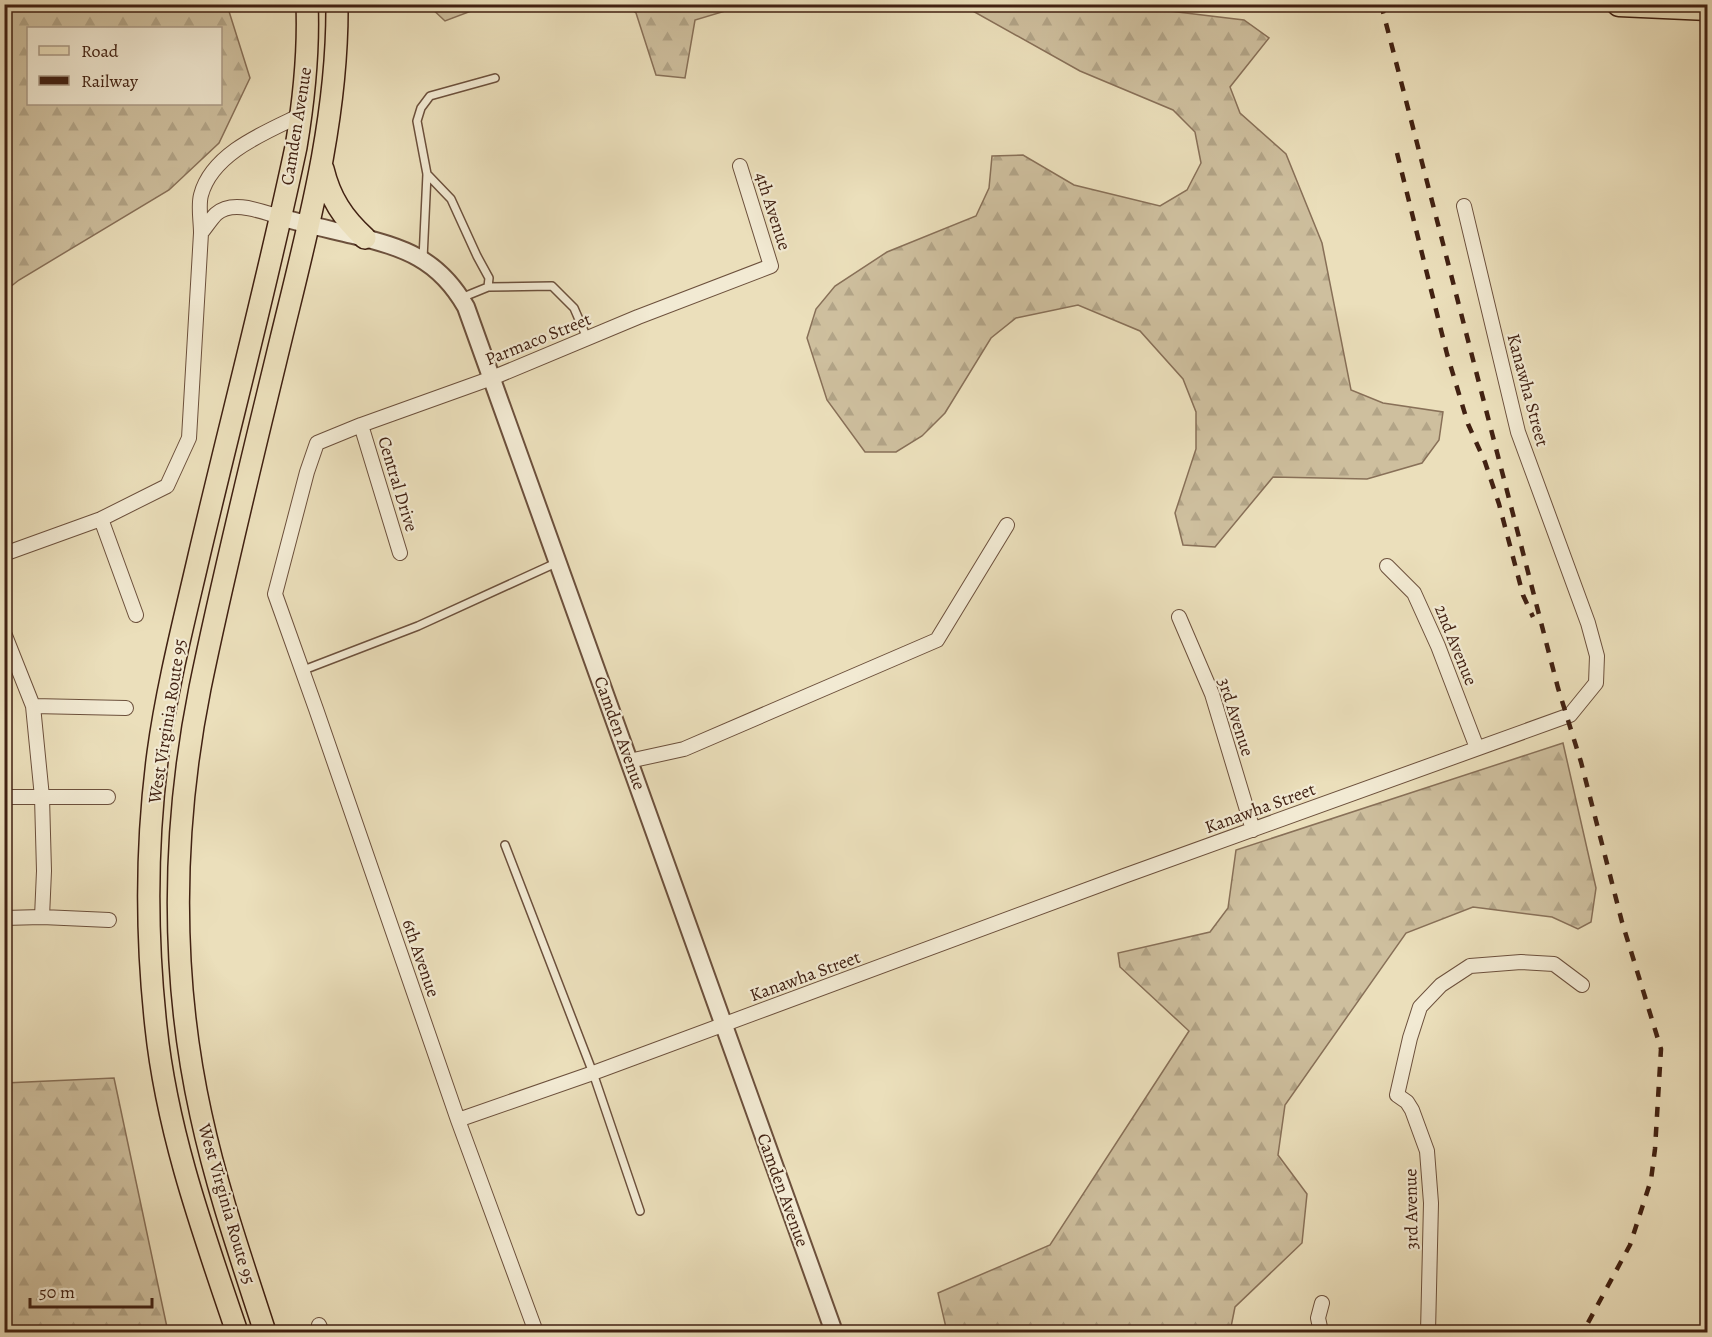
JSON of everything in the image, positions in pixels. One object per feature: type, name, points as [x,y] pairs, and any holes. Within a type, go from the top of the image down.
[{"type":"highway","points":[[1619,4],[1707,8]]},
{"type":"main road","name":"Camden Avenue","points":[[280,217],[301,116],[307,56],[307,4]]},
{"type":"main road","name":"Camden Avenue","points":[[309,225],[322,164],[334,88],[337,4]]},
{"type":"main road","points":[[322,164],[331,196],[342,214],[365,238]]},
{"type":"main road","name":"West Virginia Route 95","points":[[237,1332],[186,1179],[166,1092],[154,1005],[149,926],[149,862],[158,750],[170,683],[280,217]]},
{"type":"main road","name":"West Virginia Route 95","points":[[265,1332],[225,1206],[195,1086],[186,1026],[181,968],[179,854],[186,769],[200,688],[309,225]]},
{"type":"street","points":[[4,554],[101,519],[167,486],[189,438],[201,233],[201,195],[224,159],[250,140],[301,116]]},
{"type":"street","name":"4th Avenue","points":[[740,166],[771,266]]},
{"type":"street","name":"Kanawha Street","points":[[458,1120],[724,1026],[1569,715],[1596,682],[1597,656],[1518,432],[1464,206]]},
{"type":"street","points":[[201,233],[216,214],[225,209],[237,207],[280,217]]},
{"type":"street","name":"Camden Avenue","points":[[280,217],[400,248],[423,259],[451,284],[461,298],[472,321],[559,562],[834,1332]]},
{"type":"street","name":"Parmaco Street","points":[[275,594],[307,472],[317,443],[492,378],[771,266]]},
{"type":"street","name":"Central Drive","points":[[361,425],[400,553]]},
{"type":"street","points":[[101,519],[135,615]]},
{"type":"street","points":[[629,761],[684,749],[938,640],[1007,525]]},
{"type":"street","name":"2nd Avenue","points":[[1387,566],[1414,593],[1438,646],[1477,748]]},
{"type":"street","name":"6th Avenue","points":[[275,594],[458,1120],[536,1332]]},
{"type":"street","name":"3rd Avenue","points":[[1179,617],[1212,694],[1253,830]]},
{"type":"street","points":[[4,633],[33,706],[42,797],[44,871],[42,917]]},
{"type":"street","points":[[33,706],[126,708]]},
{"type":"street","points":[[4,797],[108,797]]},
{"type":"street","points":[[4,918],[109,920]]},
{"type":"street","name":"3rd Avenue","points":[[1428,1332],[1431,1203],[1427,1151],[1412,1110],[1407,1102],[1397,1095],[1420,1006],[1441,985],[1470,966],[1521,962],[1554,964],[1582,985]]},
{"type":"street","points":[[1321,1332],[1318,1318],[1322,1303]]},
{"type":"lane","points":[[423,259],[428,174],[417,121],[421,108],[430,96],[495,78]]},
{"type":"lane","points":[[428,174],[452,199],[489,278],[488,287]]},
{"type":"lane","points":[[461,298],[488,287],[552,286],[574,308],[587,338]]},
{"type":"lane","points":[[301,671],[418,626],[559,562]]},
{"type":"lane","points":[[506,845],[593,1073],[640,1211]]},
{"type":"green space","points":[[5,4],[227,5],[250,78],[219,143],[169,190],[19,280],[5,291]]},
{"type":"green space","points":[[428,5],[487,5],[445,21]]},
{"type":"green space","points":[[626,5],[745,5],[695,20],[685,78],[656,75],[636,13]]},
{"type":"green space","points":[[962,5],[1119,5],[1244,20],[1269,38],[1230,87],[1240,113],[1286,154],[1322,243],[1351,390],[1383,403],[1443,412],[1439,440],[1422,463],[1367,479],[1273,477],[1215,547],[1183,545],[1175,513],[1196,449],[1196,412],[1183,379],[1140,331],[1078,305],[1016,318],[991,338],[945,413],[922,436],[896,452],[865,452],[827,400],[807,338],[816,309],[835,286],[887,252],[976,216],[989,188],[992,156],[1023,155],[1074,185],[1160,206],[1187,190],[1201,163],[1195,132],[1173,110],[1080,71]]},
{"type":"green space","points":[[1563,743],[1596,888],[1591,922],[1578,929],[1552,917],[1473,907],[1406,933],[1285,1105],[1278,1155],[1307,1194],[1302,1243],[1235,1307],[1230,1332],[947,1332],[938,1293],[1050,1245],[1189,1031],[1120,967],[1118,953],[1210,932],[1228,908],[1236,850]]},
{"type":"green space","points":[[114,1078],[168,1332],[5,1332],[5,1083]]},
{"type":"railway","points":[[1381,4],[1558,688],[1581,762],[1622,922],[1661,1049],[1651,1180],[1630,1245],[1583,1332]]},
{"type":"railway","points":[[1397,153],[1447,354],[1468,424],[1485,462],[1499,504],[1523,595],[1533,617]]}]
